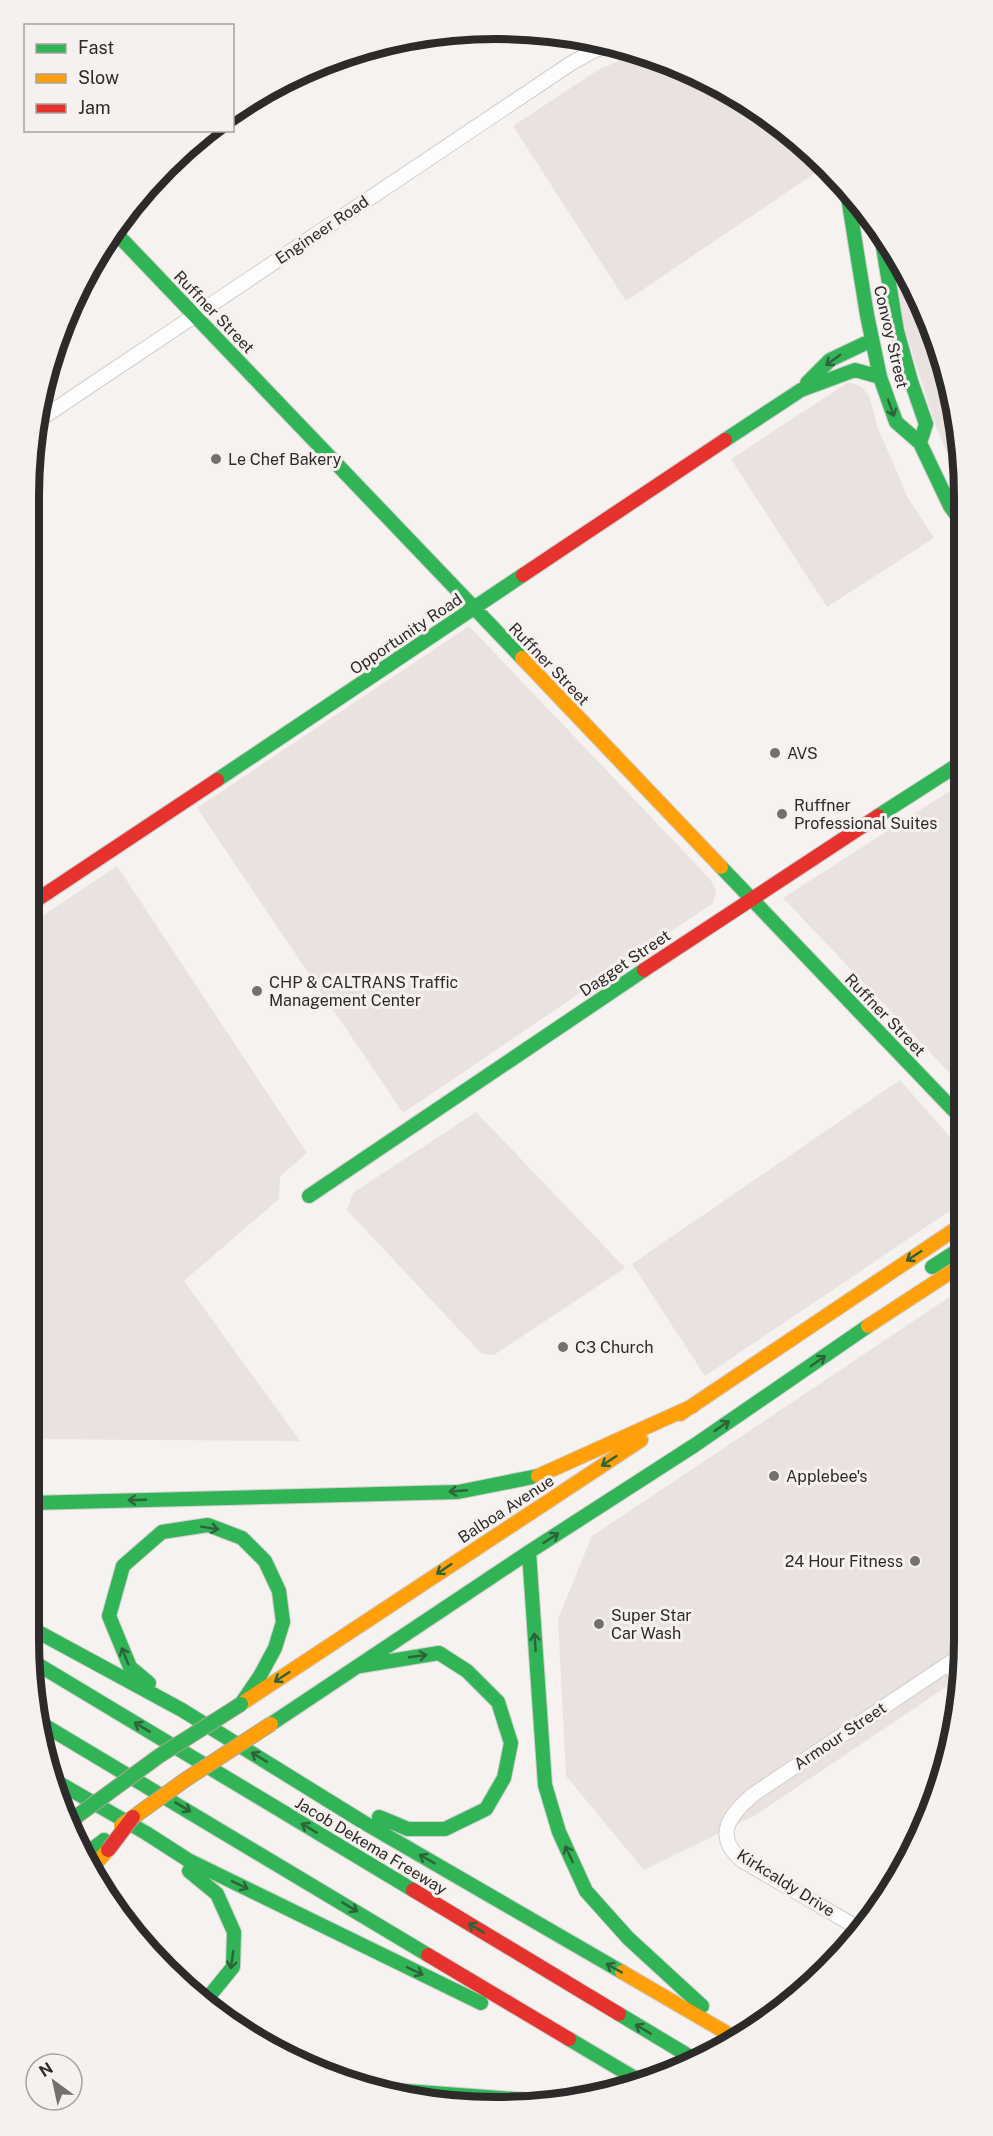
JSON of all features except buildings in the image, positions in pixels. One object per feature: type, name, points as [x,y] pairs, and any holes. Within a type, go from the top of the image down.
[{"type":"main road","name":"Convoy Street","points":[[849,206],[880,377],[896,422],[920,443],[954,511]]},
{"type":"main road","name":"Ruffner Street","points":[[120,237],[954,1111]]},
{"type":"main road","name":"Convoy Street","points":[[884,253],[897,332],[926,424]]},
{"type":"main road","points":[[801,390],[830,360],[856,346],[881,339],[889,347],[911,421],[926,424],[920,443]]},
{"type":"main road","points":[[801,390],[855,370],[880,377]]},
{"type":"main road","name":"Opportunity Road","points":[[39,898],[801,390]]},
{"type":"main road","name":"Dagget Street","points":[[309,1196],[750,899],[954,767]]},
{"type":"main road","name":"Balboa Avenue","points":[[75,1818],[159,1756],[693,1406],[954,1230]]},
{"type":"main road","points":[[863,1329],[897,1291],[954,1252]]},
{"type":"main road","points":[[96,1861],[106,1845],[134,1816],[184,1780],[360,1666],[954,1270]]},
{"type":"main road","points":[[39,1503],[458,1491],[516,1482],[546,1474],[693,1406]]},
{"type":"main road","points":[[182,1710],[129,1667],[109,1616],[123,1566],[162,1532],[208,1526],[242,1538],[265,1561],[279,1591],[283,1622],[275,1648],[241,1704]]},
{"type":"main road","points":[[529,1552],[545,1785],[559,1832],[586,1891],[628,1938],[730,2033]]},
{"type":"main road","points":[[39,1633],[182,1710],[363,1822],[728,2034]]},
{"type":"main road","points":[[309,1787],[408,1829],[445,1829],[486,1809],[504,1778],[511,1743],[498,1702],[467,1671],[439,1653],[360,1666]]},
{"type":"main road","name":"Jacob Dekema Freeway","points":[[40,1666],[688,2055]]},
{"type":"main road","points":[[48,1727],[632,2076]]},
{"type":"main road","points":[[62,1785],[188,1860],[631,2077]]},
{"type":"main road","points":[[146,1833],[171,1857],[217,1894],[234,1932],[233,1967],[210,1995]]},
{"type":"main road","points":[[91,1852],[106,1845]]},
{"type":"main road","points":[[448,2094],[480,2096]]},
{"type":"street","name":"Engineer Road","points":[[47,415],[570,64],[595,50]]},
{"type":"street","name":"Armour Street","points":[[727,1827],[740,1806],[754,1794],[953,1661]]},
{"type":"street","points":[[949,1664],[953,1671]]},
{"type":"street","name":"Kirkcaldy Drive","points":[[727,1827],[727,1842],[733,1853],[743,1861],[853,1925]]},
{"type":"shaded area","points":[[625,58],[644,63],[699,86],[751,116],[818,171],[626,301],[513,126],[598,70]]},
{"type":"shaded area","points":[[892,267],[907,294],[930,349],[945,407],[953,467],[936,427],[898,308]]},
{"type":"shaded area","points":[[847,383],[863,388],[870,398],[877,426],[908,498],[934,538],[827,607],[731,459]]},
{"type":"shaded area","points":[[469,626],[710,879],[716,890],[713,903],[403,1113],[197,808]]},
{"type":"shaded area","points":[[954,788],[954,1078],[783,898]]},
{"type":"shaded area","points":[[117,866],[307,1153],[280,1176],[279,1199],[184,1281],[300,1441],[39,1439],[39,918]]},
{"type":"shaded area","points":[[900,1080],[954,1142],[954,1208],[705,1376],[632,1264]]},
{"type":"shaded area","points":[[476,1112],[625,1268],[494,1355],[482,1354],[347,1210],[353,1193]]},
{"type":"shaded area","points":[[954,1294],[954,1640],[952,1683],[754,1816],[644,1870],[566,1776],[558,1619],[592,1536]]},
{"type":"traffic: fast","points":[[850,206],[867,315],[880,377],[896,422],[920,443],[954,511]]},
{"type":"traffic: fast","points":[[120,237],[522,658]]},
{"type":"traffic: fast","points":[[884,254],[897,331],[926,424],[920,443]]},
{"type":"traffic: fast","points":[[807,383],[830,360],[872,340]]},
{"type":"traffic: fast","points":[[725,440],[801,390],[855,370],[880,377]]},
{"type":"traffic: fast","points":[[217,780],[523,575]]},
{"type":"traffic: fast","points":[[878,816],[954,767]]},
{"type":"traffic: fast","points":[[721,867],[954,1111]]},
{"type":"traffic: fast","points":[[309,1196],[644,970]]},
{"type":"traffic: fast","points":[[932,1267],[954,1253]]},
{"type":"traffic: fast","points":[[271,1724],[529,1552],[695,1445],[868,1326]]},
{"type":"traffic: fast","points":[[39,1503],[458,1492],[538,1476]]},
{"type":"traffic: fast","points":[[149,1683],[130,1667],[109,1616],[123,1566],[162,1532],[208,1525],[242,1538],[265,1561],[279,1591],[283,1622],[275,1648],[241,1704]]},
{"type":"traffic: fast","points":[[529,1552],[545,1785],[559,1832],[586,1891],[628,1938],[702,2006]]},
{"type":"traffic: fast","points":[[39,1632],[182,1710],[363,1822],[622,1972]]},
{"type":"traffic: fast","points":[[360,1666],[439,1653],[467,1671],[498,1702],[511,1743],[504,1778],[486,1809],[445,1829],[408,1829],[379,1817]]},
{"type":"traffic: fast","points":[[40,1666],[413,1890]]},
{"type":"traffic: fast","points":[[75,1818],[159,1756],[241,1704]]},
{"type":"traffic: fast","points":[[48,1727],[428,1955]]},
{"type":"traffic: fast","points":[[62,1785],[188,1860],[481,2003]]},
{"type":"traffic: fast","points":[[90,1850],[104,1840]]},
{"type":"traffic: fast","points":[[189,1871],[217,1894],[234,1932],[233,1967],[210,1995]]},
{"type":"traffic: fast","points":[[619,2014],[688,2055]]},
{"type":"traffic: fast","points":[[569,2039],[632,2076]]},
{"type":"traffic: fast","points":[[448,2094],[480,2096]]},
{"type":"traffic: slow","points":[[522,658],[721,867]]},
{"type":"traffic: slow","points":[[680,1414],[954,1230]]},
{"type":"traffic: slow","points":[[868,1326],[954,1270]]},
{"type":"traffic: slow","points":[[538,1476],[693,1406]]},
{"type":"traffic: slow","points":[[244,1702],[641,1440]]},
{"type":"traffic: slow","points":[[121,1826],[185,1780],[271,1724]]},
{"type":"traffic: slow","points":[[97,1862],[108,1850]]},
{"type":"traffic: slow","points":[[622,1972],[728,2034]]},
{"type":"traffic: jam","points":[[523,575],[725,440]]},
{"type":"traffic: jam","points":[[39,898],[217,780]]},
{"type":"traffic: jam","points":[[644,970],[878,816]]},
{"type":"traffic: jam","points":[[108,1850],[133,1817]]},
{"type":"traffic: jam","points":[[413,1890],[619,2014]]},
{"type":"traffic: jam","points":[[428,1955],[569,2039]]},
{"type":"place","name":"Le Chef Bakery","points":[[216,459]]},
{"type":"place","name":"AVS","points":[[775,753]]},
{"type":"place","name":"Ruffner Professional Suites","points":[[782,814]]},
{"type":"place","name":"CHP & CALTRANS Traffic Management Center","points":[[257,991]]},
{"type":"place","name":"C3 Church","points":[[563,1347]]},
{"type":"place","name":"Applebee's","points":[[774,1476]]},
{"type":"place","name":"24 Hour Fitness","points":[[915,1561]]},
{"type":"place","name":"Super Star Car Wash","points":[[599,1624]]}]
